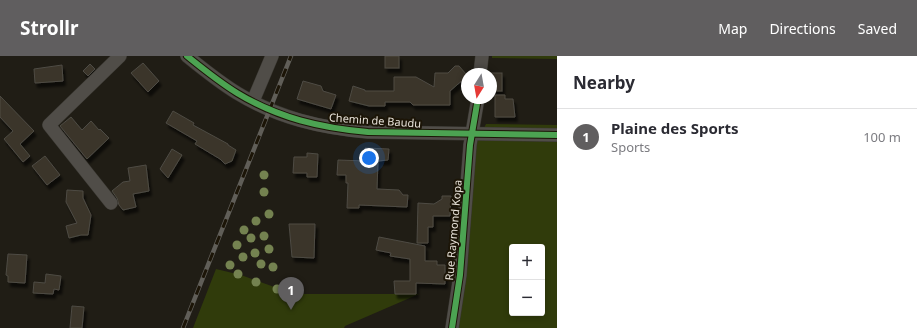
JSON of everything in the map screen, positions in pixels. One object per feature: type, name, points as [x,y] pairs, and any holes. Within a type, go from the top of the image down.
[{"type":"street","points":[[111,203],[49,125],[120,56]]},
{"type":"street","name":"Chemin de Baudu","points":[[187,56],[225,85],[253,102],[284,116],[318,126],[368,132],[557,135]]},
{"type":"street","points":[[253,102],[272,56]]},
{"type":"street","points":[[481,68],[482,56]]},
{"type":"street","name":"Rue Raymond Kopa","points":[[452,328],[460,275],[471,134],[477,104]]},
{"type":"green space","points":[[492,56],[557,56],[557,59],[492,58]]},
{"type":"green space","points":[[486,124],[557,125],[557,328],[456,328],[476,144]]},
{"type":"green space","points":[[216,269],[241,275],[294,294],[419,294],[345,326],[344,328],[193,328]]},
{"type":"building","points":[[385,56],[399,56],[399,68],[385,68]]},
{"type":"building","points":[[143,63],[159,81],[148,92],[131,73]]},
{"type":"building","points":[[90,64],[95,69],[88,76],[83,71]]},
{"type":"building","points":[[62,65],[63,81],[35,83],[34,69]]},
{"type":"building","points":[[455,66],[459,66],[461,68],[461,81],[450,91],[450,105],[413,105],[410,102],[385,102],[385,106],[369,106],[349,101],[353,86],[365,91],[394,91],[394,77],[416,77],[434,87],[435,73],[448,73]]},
{"type":"building","points":[[497,73],[502,73],[502,91],[497,91]]},
{"type":"building","points":[[303,81],[321,86],[323,91],[336,95],[331,109],[297,99]]},
{"type":"building","points":[[497,95],[505,95],[505,99],[513,99],[515,117],[495,117]]},
{"type":"building","points":[[0,96],[34,131],[20,144],[30,156],[23,162],[4,139],[13,131],[0,117]]},
{"type":"building","points":[[173,111],[194,123],[193,125],[236,150],[232,161],[225,164],[220,159],[195,144],[197,141],[166,123]]},
{"type":"building","points":[[71,117],[82,130],[91,121],[109,138],[87,159],[60,126]]},
{"type":"building","points":[[365,148],[389,149],[388,160],[378,161],[377,189],[399,190],[403,195],[408,195],[407,207],[359,205],[359,208],[347,208],[348,183],[346,183],[346,175],[337,175],[338,160],[365,161]]},
{"type":"building","points":[[172,149],[182,155],[168,178],[160,169]]},
{"type":"building","points":[[307,153],[318,154],[317,177],[307,177],[307,173],[293,173],[294,157],[307,157]]},
{"type":"building","points":[[45,156],[60,175],[47,185],[32,166]]},
{"type":"building","points":[[146,165],[149,191],[133,194],[136,207],[123,210],[112,191],[123,182],[130,181],[128,168]]},
{"type":"building","points":[[67,190],[83,191],[83,198],[91,215],[88,235],[69,238],[66,226],[77,223],[66,202]]},
{"type":"building","points":[[442,196],[451,196],[450,216],[433,216],[433,227],[428,227],[428,243],[417,243],[418,203],[434,204],[442,199]]},
{"type":"building","points":[[289,224],[315,224],[314,258],[292,257]]},
{"type":"building","points":[[379,237],[425,246],[425,261],[437,261],[437,265],[445,265],[445,284],[416,283],[416,294],[395,294],[394,281],[410,281],[410,259],[390,256],[391,253],[376,250]]},
{"type":"building","points":[[8,254],[27,255],[25,283],[8,282],[8,276],[6,275]]},
{"type":"building","points":[[46,274],[61,276],[59,290],[54,289],[53,294],[33,293],[34,282],[45,283]]},
{"type":"building","points":[[72,306],[84,307],[82,328],[70,328]]},
{"type":"railway","points":[[183,328],[291,56]]},
{"type":"cycle path","points":[[187,56],[205,71],[252,102],[284,115],[333,128],[368,132],[557,135]]},
{"type":"cycle path","points":[[452,328],[460,275],[470,145],[477,104]]},
{"type":"place","name":"Plaine des Sports","points":[[291,310]]}]
